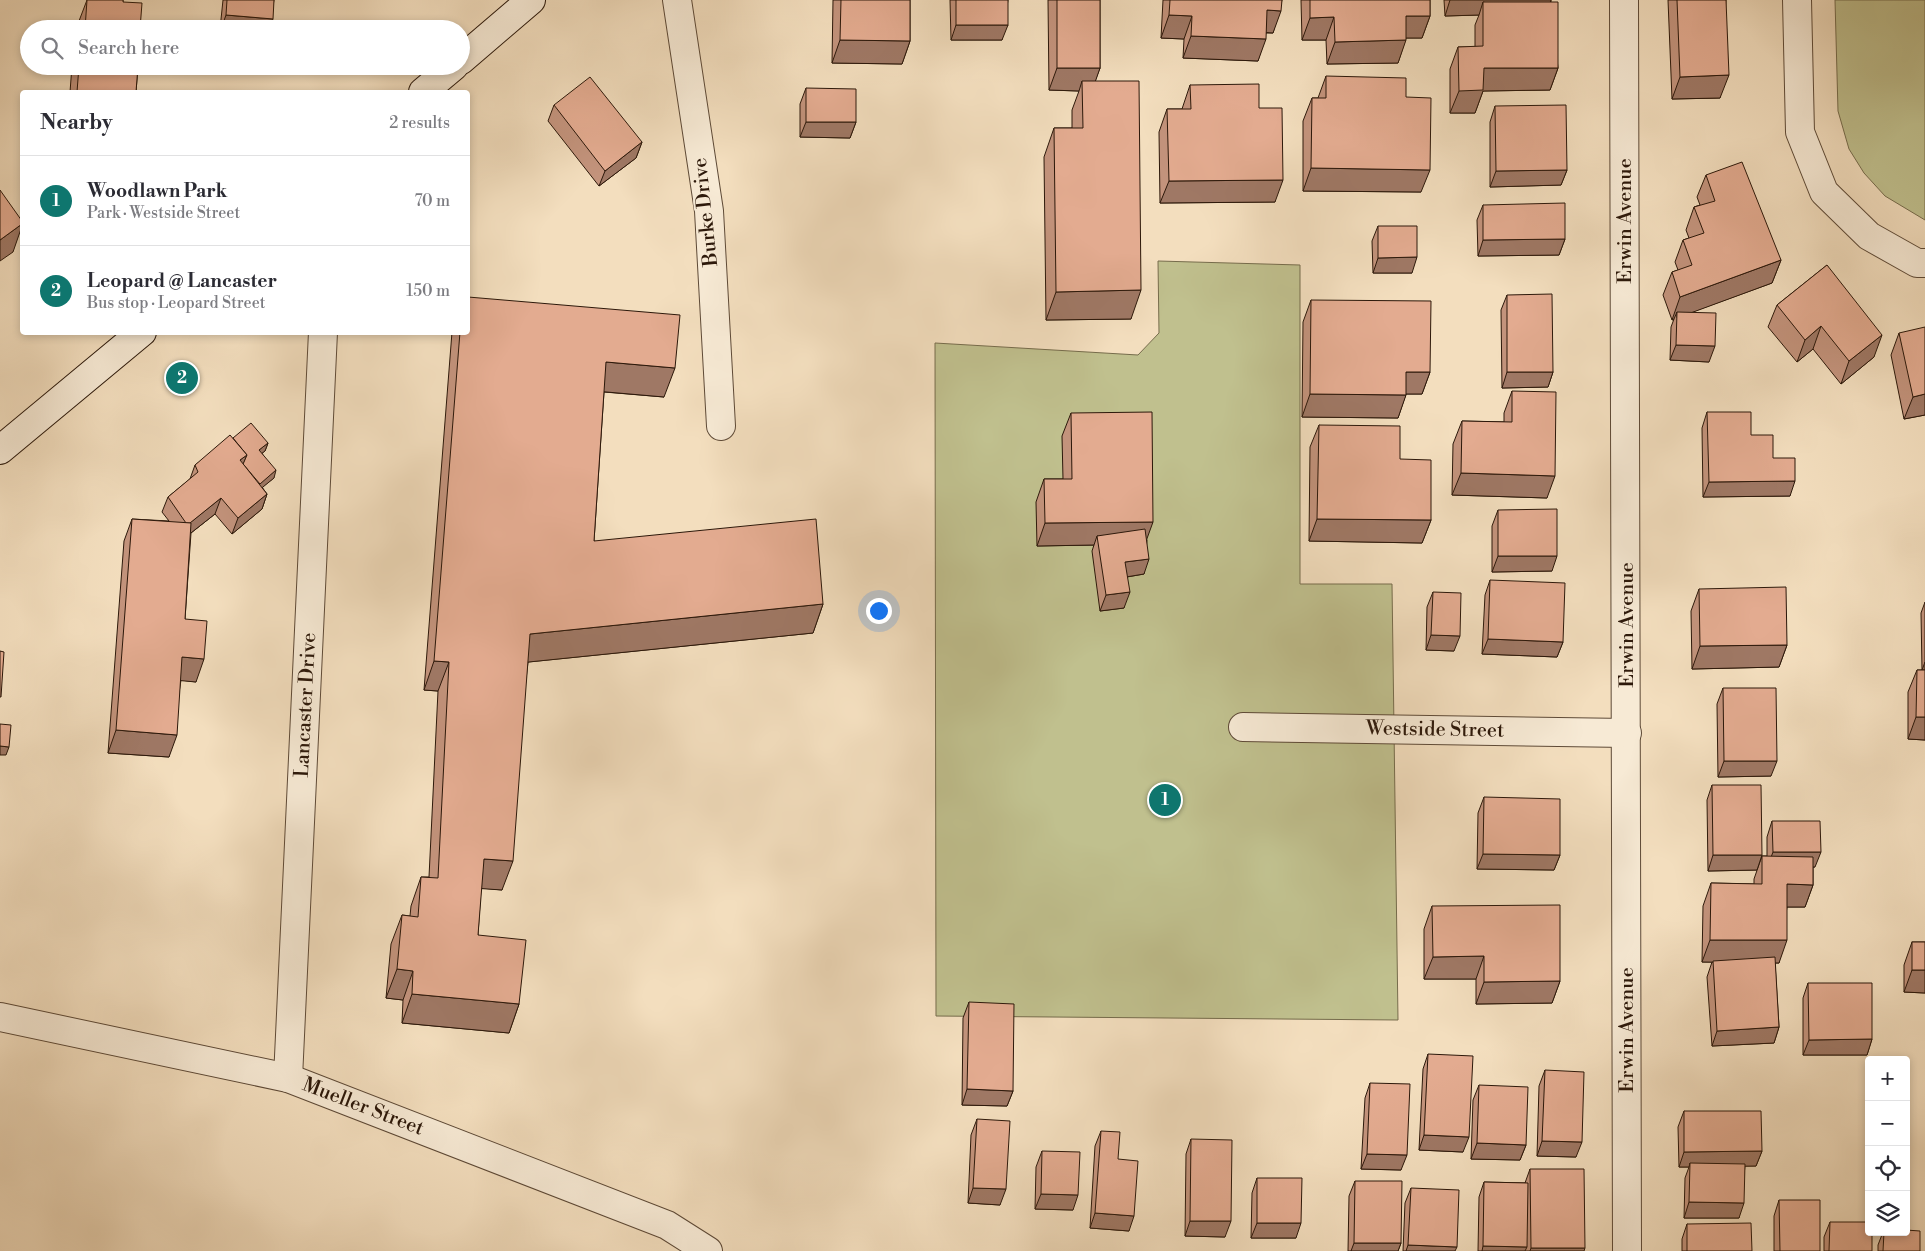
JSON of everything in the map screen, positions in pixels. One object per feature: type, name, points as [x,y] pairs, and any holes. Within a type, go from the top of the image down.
[{"type":"street","points":[[470,52],[531,0]]},
{"type":"street","name":"Burke Drive","points":[[677,0],[708,211],[721,426]]},
{"type":"street","name":"Erwin Avenue","points":[[1624,0],[1627,1251]]},
{"type":"street","points":[[1797,0],[1800,132],[1824,192],[1869,236],[1917,263],[1925,264]]},
{"type":"street","points":[[425,90],[443,75]]},
{"type":"street","points":[[0,450],[138,335]]},
{"type":"street","name":"Lancaster Drive","points":[[288,1078],[324,335]]},
{"type":"street","name":"Westside Street","points":[[1242,727],[1627,733]]},
{"type":"street","name":"Mueller Street","points":[[0,1017],[288,1078],[667,1224],[708,1251]]},
{"type":"green space","points":[[1835,0],[1925,0],[1925,220],[1885,196],[1864,173],[1849,149],[1838,111]]},
{"type":"green space","points":[[1158,261],[1300,265],[1300,584],[1392,584],[1398,1020],[936,1016],[935,343],[1138,355],[1159,333]]},
{"type":"building","points":[[87,0],[123,0],[123,2],[142,3],[141,20],[86,20]]},
{"type":"building","points":[[227,0],[274,0],[273,19],[226,15]]},
{"type":"building","points":[[841,0],[910,0],[910,41],[840,40]]},
{"type":"building","points":[[956,0],[1008,0],[1008,25],[956,25]]},
{"type":"building","points":[[1057,0],[1100,0],[1100,68],[1057,68]]},
{"type":"building","points":[[1170,0],[1282,0],[1281,11],[1267,10],[1266,39],[1191,36],[1192,16],[1169,15]]},
{"type":"building","points":[[1310,0],[1430,0],[1430,16],[1406,16],[1406,40],[1335,42],[1334,17],[1310,18]]},
{"type":"building","points":[[1677,0],[1726,0],[1729,75],[1680,77]]},
{"type":"building","points":[[1483,2],[1558,2],[1558,68],[1484,68],[1483,90],[1459,91],[1458,47],[1483,46]]},
{"type":"building","points":[[78,75],[137,75],[136,90],[77,90]]},
{"type":"building","points":[[1326,76],[1406,78],[1406,97],[1431,98],[1430,170],[1311,168],[1312,98],[1326,98]]},
{"type":"building","points":[[590,77],[642,142],[605,171],[554,105]]},
{"type":"building","points":[[1082,81],[1139,81],[1141,290],[1056,292],[1054,128],[1083,128]]},
{"type":"building","points":[[1259,84],[1259,108],[1282,108],[1283,180],[1169,181],[1167,109],[1191,109],[1190,85]]},
{"type":"building","points":[[806,88],[856,89],[856,122],[806,122]]},
{"type":"building","points":[[1566,105],[1567,170],[1496,171],[1495,106]]},
{"type":"building","points":[[1742,162],[1781,260],[1680,297],[1672,272],[1692,265],[1683,240],[1704,233],[1694,207],[1715,201],[1706,175]]},
{"type":"building","points":[[0,190],[20,218],[20,225],[0,240]]},
{"type":"building","points":[[1565,203],[1565,239],[1483,240],[1483,205]]},
{"type":"building","points":[[1378,226],[1417,226],[1417,257],[1378,258]]},
{"type":"building","points":[[1827,265],[1882,335],[1849,361],[1821,326],[1805,340],[1777,305]]},
{"type":"building","points":[[1552,294],[1553,372],[1507,372],[1507,295]]},
{"type":"building","points":[[470,297],[680,315],[675,368],[606,362],[594,541],[816,519],[823,604],[530,634],[513,861],[484,859],[478,935],[526,940],[519,1004],[412,994],[413,971],[397,969],[402,915],[418,917],[421,877],[438,878],[449,662],[434,661],[460,335],[470,335]]},
{"type":"building","points":[[1311,300],[1431,301],[1430,372],[1406,372],[1406,395],[1310,394]]},
{"type":"building","points":[[1677,312],[1716,313],[1715,346],[1676,345]]},
{"type":"building","points":[[1925,327],[1925,394],[1913,397],[1899,333]]},
{"type":"building","points":[[1512,391],[1556,392],[1555,476],[1461,473],[1462,421],[1512,422]]},
{"type":"building","points":[[1152,412],[1153,522],[1045,523],[1044,479],[1072,479],[1071,413]]},
{"type":"building","points":[[1707,412],[1751,412],[1751,435],[1773,435],[1773,458],[1795,458],[1795,481],[1709,482]]},
{"type":"building","points":[[251,423],[268,443],[259,450],[276,470],[260,484],[243,464],[247,455],[233,438]]},
{"type":"building","points":[[1319,425],[1400,426],[1400,459],[1431,460],[1431,520],[1317,519]]},
{"type":"building","points":[[230,435],[247,455],[240,460],[267,494],[238,518],[221,498],[190,523],[186,523],[168,497],[198,472],[195,465]]},
{"type":"building","points":[[1557,509],[1557,556],[1498,556],[1498,510]]},
{"type":"building","points":[[132,519],[191,523],[185,619],[207,621],[204,659],[182,657],[177,735],[116,730]]},
{"type":"building","points":[[1145,529],[1149,559],[1125,562],[1130,592],[1106,595],[1097,536]]},
{"type":"building","points":[[1490,580],[1565,583],[1563,642],[1488,639]]},
{"type":"building","points":[[1786,587],[1787,645],[1700,646],[1699,589]]},
{"type":"building","points":[[1433,592],[1461,593],[1460,636],[1431,635]]},
{"type":"building","points":[[0,651],[4,652],[1,697],[0,697]]},
{"type":"building","points":[[1917,670],[1925,670],[1925,717],[1916,717]]},
{"type":"building","points":[[1723,688],[1776,688],[1777,761],[1724,761]]},
{"type":"building","points":[[0,724],[11,725],[9,747],[0,746]]},
{"type":"building","points":[[1712,785],[1761,785],[1762,855],[1713,855]]},
{"type":"building","points":[[1484,797],[1560,799],[1560,855],[1483,854]]},
{"type":"building","points":[[1772,821],[1820,821],[1821,852],[1773,852]]},
{"type":"building","points":[[1762,856],[1813,857],[1813,885],[1787,884],[1787,940],[1710,940],[1711,883],[1762,884]]},
{"type":"building","points":[[1560,905],[1560,981],[1484,982],[1484,956],[1433,957],[1432,906]]},
{"type":"building","points":[[1912,942],[1925,942],[1925,970],[1912,970]]},
{"type":"building","points":[[1775,957],[1779,1027],[1717,1031],[1713,961]]},
{"type":"building","points":[[1808,983],[1872,983],[1872,1039],[1809,1040]]},
{"type":"building","points":[[969,1002],[1014,1004],[1013,1091],[967,1089]]},
{"type":"building","points":[[1428,1054],[1473,1056],[1469,1137],[1424,1135]]},
{"type":"building","points":[[1545,1070],[1584,1072],[1582,1142],[1542,1141]]},
{"type":"building","points":[[1370,1083],[1410,1084],[1407,1155],[1367,1154]]},
{"type":"building","points":[[1479,1085],[1528,1087],[1526,1145],[1477,1143]]},
{"type":"building","points":[[1684,1111],[1761,1111],[1762,1151],[1684,1152]]},
{"type":"building","points":[[977,1119],[1010,1121],[1006,1189],[973,1188]]},
{"type":"building","points":[[1101,1131],[1120,1132],[1118,1159],[1138,1161],[1134,1216],[1095,1213]]},
{"type":"building","points":[[1191,1139],[1232,1140],[1231,1221],[1190,1221]]},
{"type":"building","points":[[1042,1151],[1080,1152],[1078,1195],[1041,1194]]},
{"type":"building","points":[[1690,1163],[1745,1164],[1744,1203],[1689,1202]]},
{"type":"building","points":[[1530,1169],[1584,1169],[1585,1248],[1531,1248]]},
{"type":"building","points":[[1257,1178],[1302,1178],[1301,1223],[1257,1223]]},
{"type":"building","points":[[1355,1181],[1402,1181],[1401,1243],[1354,1243]]},
{"type":"building","points":[[1484,1182],[1528,1183],[1527,1247],[1483,1246]]},
{"type":"building","points":[[1411,1188],[1459,1190],[1457,1247],[1408,1245]]},
{"type":"building","points":[[1779,1200],[1820,1200],[1820,1251],[1780,1251]]},
{"type":"building","points":[[1830,1222],[1865,1222],[1865,1236],[1872,1236],[1872,1251],[1829,1251]]},
{"type":"building","points":[[1751,1223],[1752,1251],[1687,1251],[1687,1224]]},
{"type":"building","points":[[1910,1230],[1920,1231],[1920,1251],[1883,1251],[1884,1236],[1910,1236]]},
{"type":"place","name":"Leopard @ Lancaster","points":[[182,378]]},
{"type":"place","name":"Woodlawn Park","points":[[1165,800]]}]
